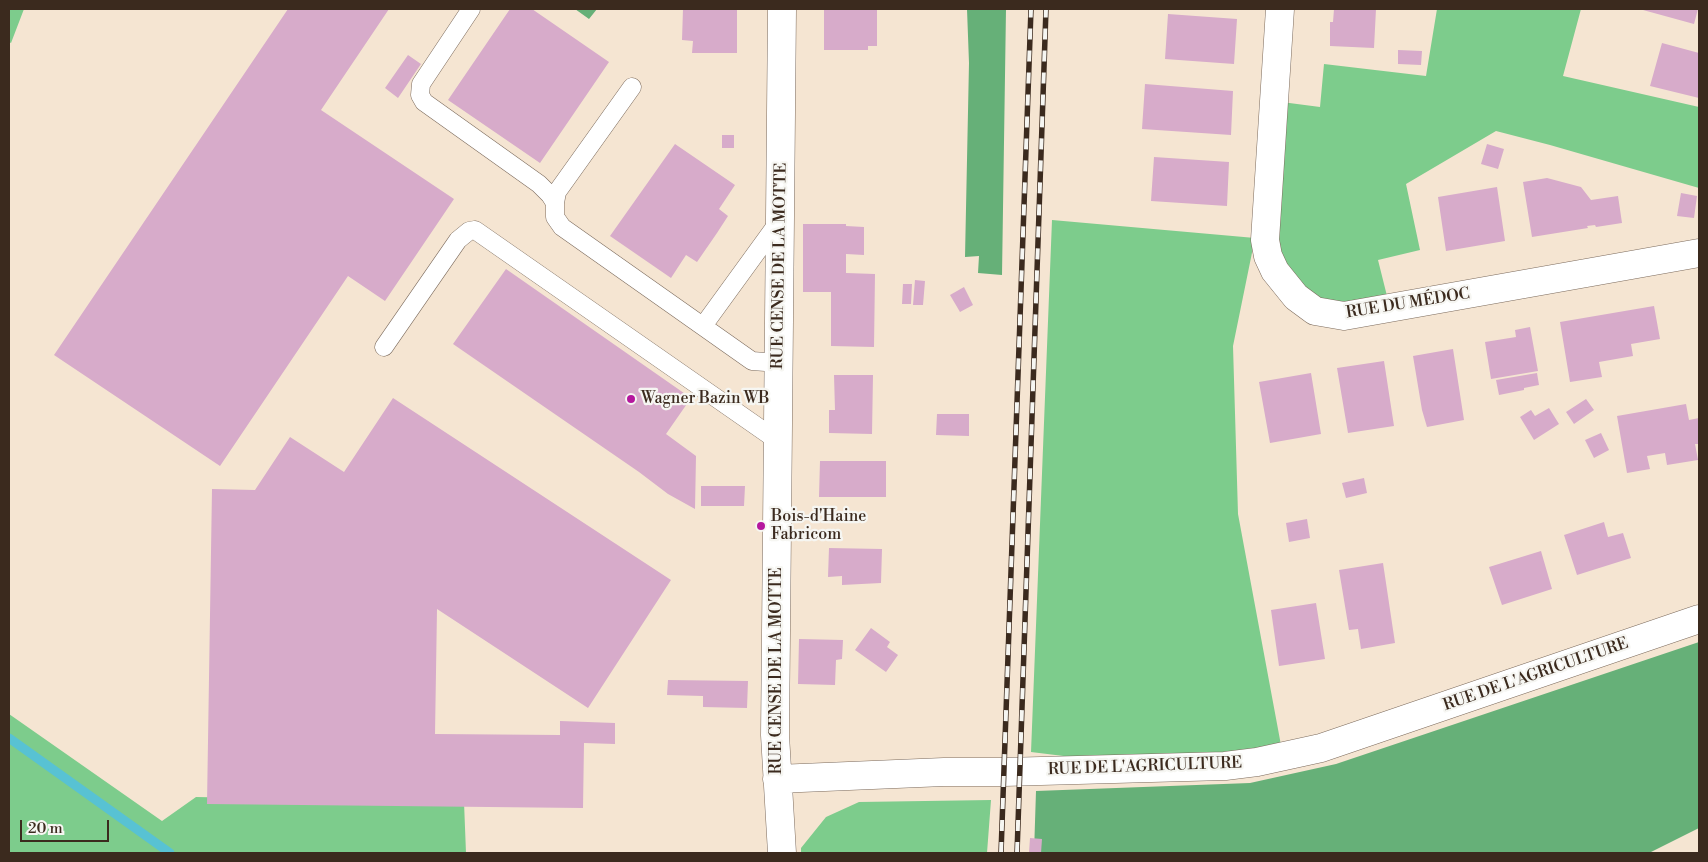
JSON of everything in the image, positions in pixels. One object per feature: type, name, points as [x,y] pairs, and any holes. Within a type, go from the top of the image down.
[{"type":"street","name":"RUE CENSE DE LA MOTTE","points":[[782,9],[775,725],[782,853]]},
{"type":"street","name":"RUE DU MÉDOC","points":[[1280,9],[1265,240],[1268,256],[1276,271],[1296,297],[1315,311],[1344,316],[1699,254]]},
{"type":"street","name":"RUE DE L'AGRICULTURE","points":[[777,779],[934,772],[1225,766],[1257,762],[1321,748],[1699,619]]},
{"type":"lane","points":[[471,9],[421,84],[420,95],[424,102],[539,184],[555,203]]},
{"type":"lane","points":[[632,87],[557,192],[555,218],[562,227],[752,361],[779,363]]},
{"type":"lane","points":[[703,326],[781,220]]},
{"type":"lane","points":[[384,347],[458,240],[468,232],[475,230],[778,440]]},
{"type":"green space","points":[[9,9],[24,9],[11,43],[9,42]]},
{"type":"green space","points":[[575,9],[597,9],[589,19]]},
{"type":"green space","points":[[967,9],[1006,9],[1002,275],[978,273],[979,256],[965,257],[969,63]]},
{"type":"green space","points":[[1437,9],[1581,9],[1563,76],[1699,107],[1699,188],[1496,131],[1406,184],[1420,250],[1378,260],[1390,308],[1344,316],[1275,271],[1274,101],[1320,107],[1324,64],[1426,76]]},
{"type":"green space","points":[[1052,220],[1255,238],[1233,346],[1238,514],[1283,756],[1153,767],[1031,752]]},
{"type":"green space","points":[[1699,642],[1699,828],[1649,853],[1034,853],[1036,791],[1250,783],[1336,764]]},
{"type":"green space","points":[[9,714],[162,821],[196,797],[464,802],[466,853],[9,853]]},
{"type":"green space","points":[[991,800],[987,853],[801,853],[801,848],[826,817],[859,802]]},
{"type":"building","points":[[288,9],[389,9],[321,110],[454,199],[385,301],[348,276],[220,466],[54,355]]},
{"type":"building","points":[[510,9],[532,9],[609,62],[540,163],[448,100]]},
{"type":"building","points":[[683,9],[737,9],[737,53],[692,53],[693,41],[682,40]]},
{"type":"building","points":[[824,9],[877,9],[877,46],[868,46],[868,50],[824,50]]},
{"type":"building","points":[[1334,9],[1376,9],[1374,48],[1330,46],[1330,22],[1333,22]]},
{"type":"building","points":[[1644,9],[1698,9],[1694,24]]},
{"type":"building","points":[[1168,14],[1237,19],[1234,64],[1165,59]]},
{"type":"building","points":[[1662,43],[1699,53],[1699,98],[1650,86]]},
{"type":"building","points":[[1398,50],[1422,51],[1421,65],[1398,64]]},
{"type":"building","points":[[408,55],[421,64],[398,98],[385,88]]},
{"type":"building","points":[[1145,84],[1233,91],[1231,135],[1142,129]]},
{"type":"building","points":[[722,135],[734,135],[734,148],[722,148]]},
{"type":"building","points":[[675,144],[735,185],[719,209],[728,216],[717,233],[697,262],[686,255],[671,278],[610,236]]},
{"type":"building","points":[[1487,144],[1504,149],[1498,169],[1481,164]]},
{"type":"building","points":[[1154,157],[1229,162],[1227,206],[1151,201]]},
{"type":"building","points":[[1547,178],[1581,187],[1591,200],[1618,196],[1622,223],[1596,227],[1595,225],[1587,226],[1588,228],[1532,237],[1523,182]]},
{"type":"building","points":[[1497,187],[1505,241],[1446,251],[1438,197]]},
{"type":"building","points":[[1681,193],[1697,196],[1694,218],[1677,216]]},
{"type":"building","points":[[803,224],[846,224],[846,226],[864,227],[864,255],[846,254],[846,273],[875,274],[874,347],[831,346],[831,292],[803,292]]},
{"type":"building","points":[[506,269],[691,398],[666,434],[696,456],[695,509],[668,494],[453,344]]},
{"type":"building","points":[[915,280],[925,281],[923,305],[913,305]]},
{"type":"building","points":[[903,284],[912,284],[911,304],[902,304]]},
{"type":"building","points":[[964,287],[973,305],[960,312],[950,295]]},
{"type":"building","points":[[1654,306],[1660,339],[1631,344],[1633,356],[1599,362],[1602,377],[1570,382],[1560,322]]},
{"type":"building","points":[[1530,327],[1538,371],[1491,379],[1485,342],[1516,337],[1515,330]]},
{"type":"building","points":[[1453,349],[1464,420],[1427,427],[1422,410],[1413,356]]},
{"type":"building","points":[[1384,361],[1394,426],[1348,433],[1337,368]]},
{"type":"building","points":[[1311,373],[1321,434],[1270,443],[1259,382]]},
{"type":"building","points":[[1537,373],[1539,385],[1499,395],[1496,380]]},
{"type":"building","points":[[834,375],[873,375],[872,434],[829,433],[829,410],[835,410]]},
{"type":"building","points":[[393,398],[671,580],[588,708],[437,609],[435,734],[560,735],[560,721],[615,723],[615,744],[584,743],[583,808],[207,804],[212,489],[255,490],[290,437],[344,472]]},
{"type":"building","points":[[1586,399],[1594,410],[1574,424],[1566,412]]},
{"type":"building","points":[[1686,404],[1689,420],[1699,418],[1699,444],[1695,444],[1698,460],[1667,465],[1665,453],[1647,456],[1650,469],[1627,473],[1617,416]]},
{"type":"building","points":[[1549,408],[1559,424],[1534,440],[1520,417],[1531,410],[1535,416]]},
{"type":"building","points":[[937,414],[969,414],[969,436],[936,435]]},
{"type":"building","points":[[1601,433],[1609,450],[1594,458],[1585,440]]},
{"type":"building","points":[[820,461],[886,461],[886,497],[819,497]]},
{"type":"building","points":[[1364,478],[1367,493],[1346,498],[1342,483]]},
{"type":"building","points":[[701,486],[745,486],[744,506],[701,506]]},
{"type":"building","points":[[1307,519],[1310,538],[1289,542],[1286,523]]},
{"type":"building","points":[[1604,522],[1608,537],[1623,533],[1631,558],[1577,575],[1564,535]]},
{"type":"building","points":[[829,548],[882,549],[881,583],[842,585],[842,576],[828,577]]},
{"type":"building","points":[[1541,551],[1552,589],[1502,605],[1489,567]]},
{"type":"building","points":[[1383,563],[1395,643],[1361,649],[1358,629],[1349,630],[1339,570]]},
{"type":"building","points":[[1316,603],[1325,659],[1279,666],[1271,610]]},
{"type":"building","points":[[871,628],[890,642],[887,647],[898,655],[886,672],[855,650]]},
{"type":"building","points":[[799,639],[843,640],[842,659],[836,660],[835,685],[798,684]]},
{"type":"building","points":[[668,680],[748,681],[747,708],[703,707],[703,696],[667,695]]},
{"type":"building","points":[[1030,838],[1042,839],[1041,853],[1029,853]]},
{"type":"waterway","points":[[9,738],[170,853]]},
{"type":"railway","points":[[1001,853],[1031,9]]},
{"type":"railway","points":[[1017,853],[1046,9]]},
{"type":"place","name":"Wagner Bazin WB","points":[[631,399]]},
{"type":"place","name":"Bois-d'Haine Fabricom","points":[[761,526]]}]
